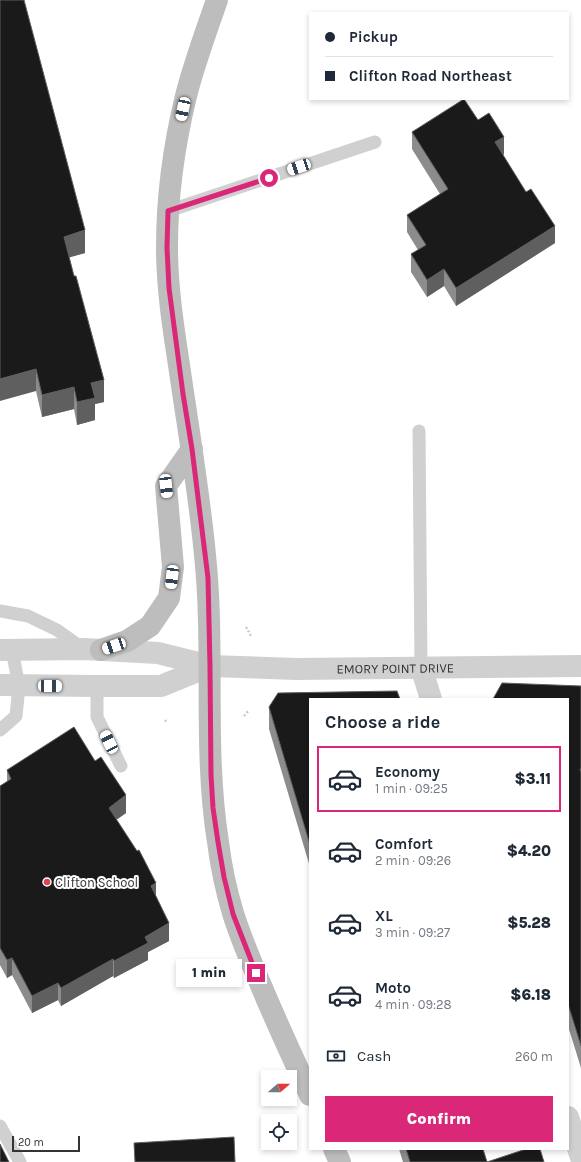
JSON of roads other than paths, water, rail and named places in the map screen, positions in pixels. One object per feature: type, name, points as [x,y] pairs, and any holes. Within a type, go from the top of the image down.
[{"type":"main road","points":[[217,0],[197,56],[186,96],[178,136],[168,211],[167,248],[169,288],[192,449],[208,578],[211,775],[213,808],[224,877],[233,914],[245,946],[276,1021],[309,1093]]},
{"type":"main road","points":[[92,650],[127,641],[150,626],[169,598],[174,566],[166,486],[192,449]]},
{"type":"main road","points":[[334,1150],[340,1162]]},
{"type":"street","points":[[6,650],[92,650],[158,653],[210,666]]},
{"type":"street","name":"EMORY POINT DRIVE","points":[[210,666],[296,669],[581,666]]},
{"type":"street","points":[[10,685],[161,686],[210,666]]},
{"type":"street","points":[[421,667],[431,698]]},
{"type":"street","points":[[569,1120],[581,1158]]},
{"type":"lane","points":[[168,211],[375,142]]},
{"type":"lane","points":[[419,431],[421,667]]},
{"type":"lane","points":[[0,611],[28,616],[58,630],[92,650]]},
{"type":"lane","points":[[0,730],[16,716],[10,685],[6,650]]},
{"type":"lane","points":[[97,686],[97,717],[121,766]]},
{"type":"lane","points":[[0,1126],[20,1162]]},
{"type":"place","name":"Clifton School","points":[[47,882]]}]
